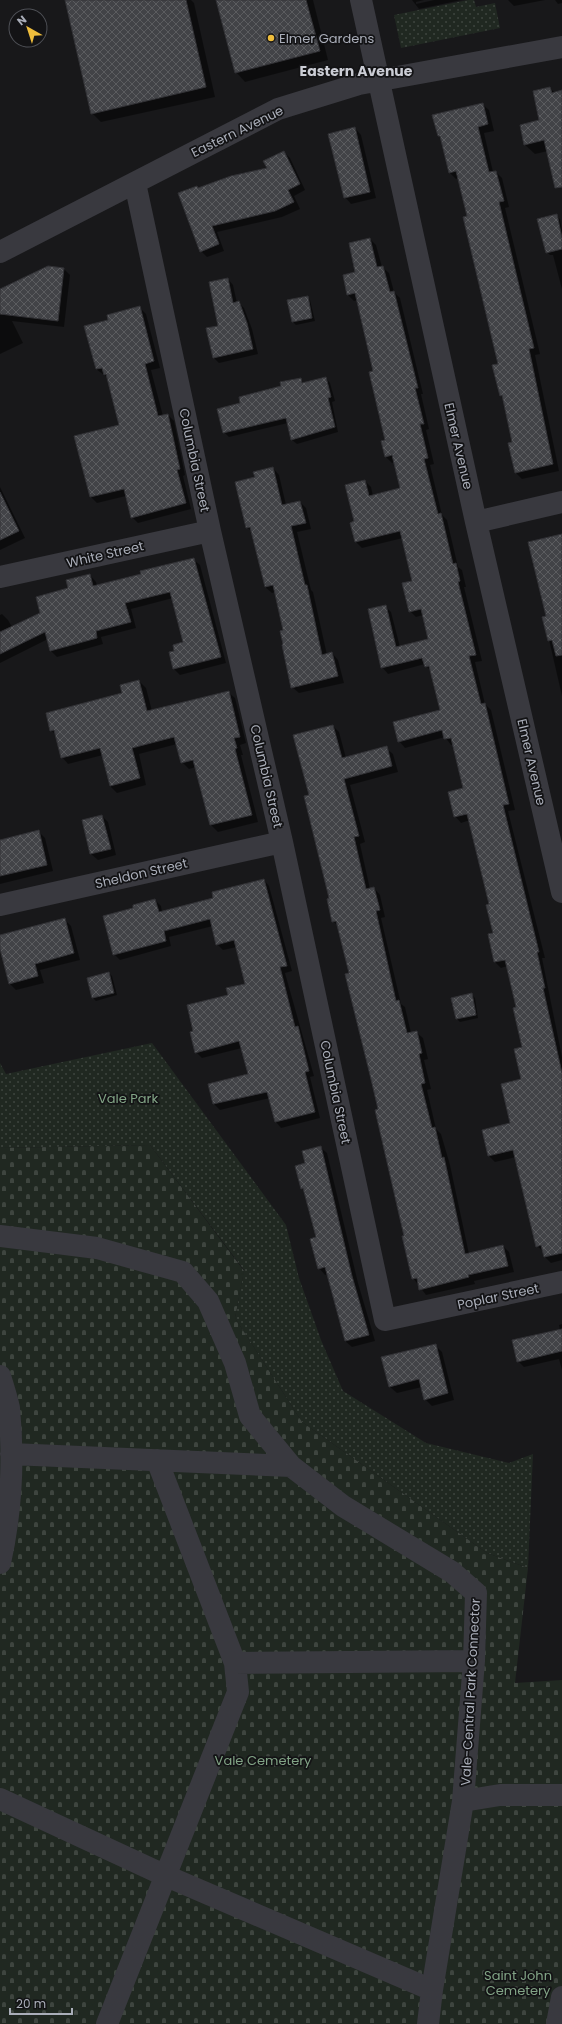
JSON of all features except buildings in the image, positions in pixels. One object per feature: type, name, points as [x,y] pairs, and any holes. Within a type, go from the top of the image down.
[{"type":"street","name":"Elmer Avenue","points":[[361,0],[377,81],[476,522],[562,892]]},
{"type":"street","name":"Eastern Avenue","points":[[0,252],[278,109],[360,84],[562,47]]},
{"type":"street","name":"Columbia Street","points":[[135,183],[210,531],[282,842],[385,1320],[434,1310]]},
{"type":"street","points":[[476,522],[562,502]]},
{"type":"street","name":"White Street","points":[[0,577],[210,531]]},
{"type":"street","name":"Sheldon Street","points":[[0,905],[282,842]]},
{"type":"street","name":"Vale-Central Park Connector","points":[[0,1236],[97,1248],[183,1272],[208,1301],[235,1363],[250,1416],[291,1466],[343,1506],[452,1572],[476,1593],[474,1661],[463,1801],[500,1795],[562,1795]]},
{"type":"street","name":"Poplar Street","points":[[434,1310],[562,1282]]},
{"type":"street","points":[[0,1376],[8,1407],[11,1454],[7,1530],[0,1563]]},
{"type":"street","points":[[11,1454],[291,1466]]},
{"type":"street","points":[[107,2024],[164,1875],[238,1692],[235,1663],[157,1460]]},
{"type":"street","points":[[235,1663],[474,1661]]},
{"type":"street","points":[[0,1799],[164,1875],[432,1990]]},
{"type":"street","points":[[428,2024],[432,1990],[463,1801]]},
{"type":"street","points":[[557,2024],[562,1997]]},
{"type":"green space","points":[[474,0],[476,7],[495,3],[500,28],[401,48],[394,15]]},
{"type":"green space","name":"Vale Park","points":[[152,1043],[286,1225],[299,1278],[321,1340],[343,1391],[426,1443],[509,1463],[533,1454],[528,1568],[487,1553],[302,1422],[235,1318],[244,1270],[150,1145],[0,1148],[0,1063],[6,1074]]},
{"type":"green space","name":"Vale Cemetery","points":[[150,1145],[244,1271],[235,1318],[302,1422],[487,1553],[528,1568],[515,1683],[562,1680],[562,2024],[0,2024],[0,1148]]},
{"type":"place","name":"Elmer Gardens","points":[[271,38]]},
{"type":"district","name":"Eastern Avenue","points":[[356,71]]},
{"type":"park label","name":"Saint John Cemetery","points":[[518,1982]]}]
